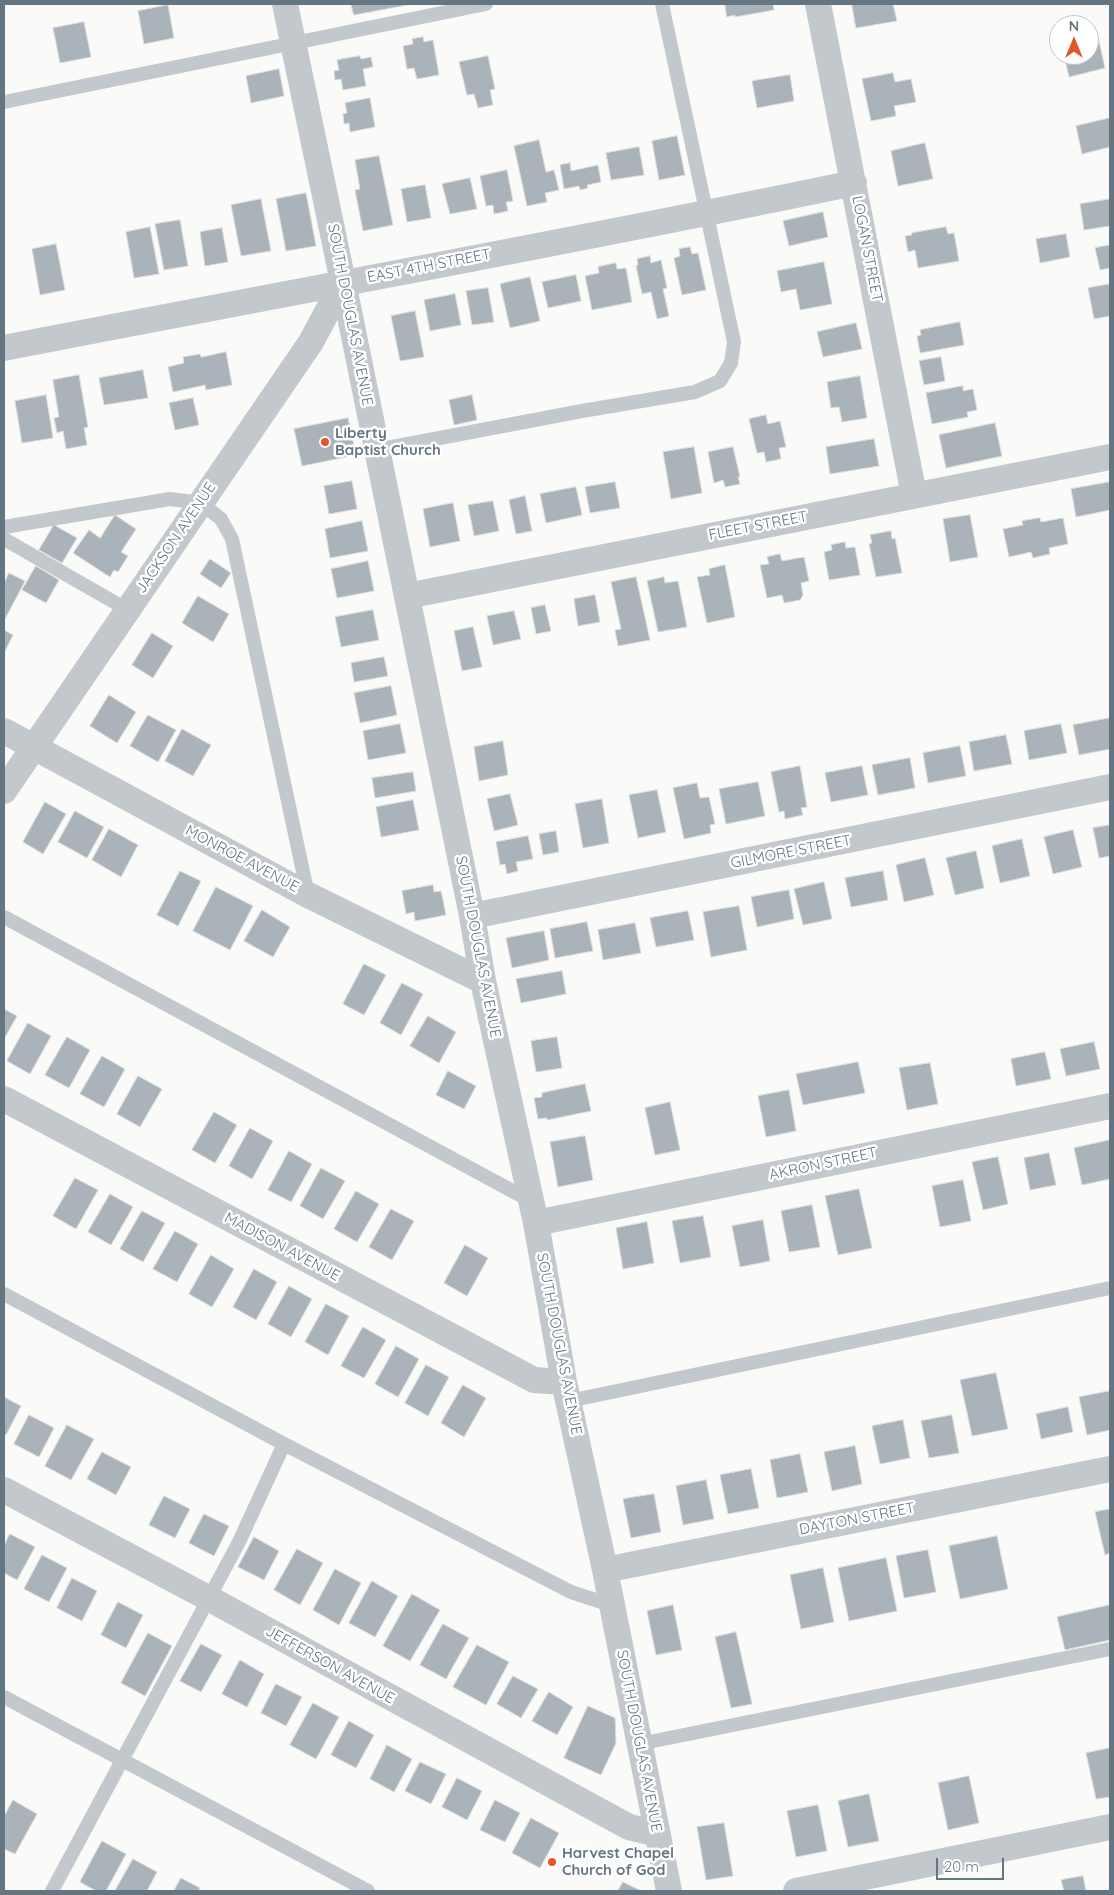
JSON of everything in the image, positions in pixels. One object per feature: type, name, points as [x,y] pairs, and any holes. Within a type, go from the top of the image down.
[{"type":"street","name":"SOUTH DOUGLAS AVENUE","points":[[285,4],[344,282],[376,450],[472,916],[483,981],[533,1212],[567,1391],[669,1891]]},
{"type":"street","name":"LOGAN STREET","points":[[818,4],[914,495]]},
{"type":"street","name":"EAST 4TH STREET","points":[[4,348],[706,214],[854,183]]},
{"type":"street","name":"JACKSON AVENUE","points":[[4,791],[311,342],[344,282]]},
{"type":"street","name":"FLEET STREET","points":[[406,596],[1110,458]]},
{"type":"street","name":"MONROE AVENUE","points":[[4,731],[308,894],[483,981]]},
{"type":"street","name":"GILMORE STREET","points":[[472,916],[1110,788]]},
{"type":"street","name":"MADISON AVENUE","points":[[4,1099],[534,1380],[567,1391]]},
{"type":"street","name":"AKRON STREET","points":[[533,1212],[1110,1106]]},
{"type":"street","name":"DAYTON STREET","points":[[605,1570],[1110,1469]]},
{"type":"street","name":"JEFFERSON AVENUE","points":[[4,1490],[210,1599],[629,1827],[658,1834]]},
{"type":"street","points":[[796,1891],[1110,1827]]},
{"type":"lane","points":[[4,102],[486,4]]},
{"type":"lane","points":[[376,450],[582,411],[695,392],[720,381],[731,362],[734,342],[662,4]]},
{"type":"lane","points":[[4,526],[170,499],[200,503],[220,519],[232,540],[308,894]]},
{"type":"lane","points":[[4,539],[128,610]]},
{"type":"lane","points":[[4,917],[533,1212]]},
{"type":"lane","points":[[567,1391],[1110,1288]]},
{"type":"lane","points":[[4,1294],[284,1444],[571,1592],[611,1605]]},
{"type":"lane","points":[[52,1891],[210,1599],[239,1542],[284,1444]]},
{"type":"lane","points":[[639,1744],[1110,1649]]},
{"type":"lane","points":[[4,1696],[368,1891]]},
{"type":"building","points":[[351,4],[413,4],[354,15]]},
{"type":"building","points":[[725,4],[773,4],[774,10],[727,17]]},
{"type":"building","points":[[852,4],[893,4],[897,21],[856,28]]},
{"type":"building","points":[[168,5],[174,38],[144,44],[138,11]]},
{"type":"building","points":[[84,22],[91,57],[60,63],[53,28]]},
{"type":"building","points":[[423,37],[424,42],[433,40],[439,75],[417,79],[414,68],[407,69],[403,46],[413,44],[412,39]]},
{"type":"building","points":[[1099,41],[1105,68],[1069,77],[1066,65],[1099,65]]},
{"type":"building","points":[[360,56],[361,59],[371,57],[373,67],[363,69],[366,86],[343,90],[341,79],[335,80],[334,71],[339,70],[337,60]]},
{"type":"building","points":[[488,56],[495,89],[490,90],[493,105],[478,108],[474,94],[467,95],[459,62]]},
{"type":"building","points":[[279,69],[284,96],[251,103],[246,76]]},
{"type":"building","points":[[893,73],[895,82],[911,79],[916,102],[894,106],[896,116],[871,121],[862,79]]},
{"type":"building","points":[[790,75],[794,101],[757,108],[752,81]]},
{"type":"building","points":[[370,98],[375,127],[350,132],[349,123],[344,124],[343,114],[347,113],[345,103]]},
{"type":"building","points":[[1110,118],[1110,147],[1082,154],[1076,126]]},
{"type":"building","points":[[677,136],[685,175],[659,180],[652,141]]},
{"type":"building","points":[[539,140],[546,172],[554,170],[559,190],[545,193],[547,202],[527,206],[514,146]]},
{"type":"building","points":[[925,143],[933,179],[898,186],[891,151]]},
{"type":"building","points":[[639,147],[644,175],[611,180],[606,153]]},
{"type":"building","points":[[379,156],[393,225],[363,231],[355,190],[360,189],[355,160]]},
{"type":"building","points":[[570,163],[571,171],[598,165],[601,182],[587,185],[588,188],[580,190],[579,186],[564,189],[560,165]]},
{"type":"building","points":[[507,170],[513,201],[506,202],[508,211],[494,214],[493,205],[486,206],[480,176]]},
{"type":"building","points":[[470,178],[477,209],[450,214],[442,184]]},
{"type":"building","points":[[425,185],[431,218],[407,222],[401,189]]},
{"type":"building","points":[[306,193],[316,246],[286,251],[276,199]]},
{"type":"building","points":[[261,199],[271,251],[241,256],[231,205]]},
{"type":"building","points":[[1110,199],[1110,226],[1084,230],[1080,204]]},
{"type":"building","points":[[823,212],[828,237],[789,246],[783,221]]},
{"type":"building","points":[[180,220],[188,266],[164,270],[155,224]]},
{"type":"building","points":[[150,227],[159,274],[134,278],[126,232]]},
{"type":"building","points":[[946,227],[948,234],[954,233],[959,261],[918,268],[915,250],[908,252],[905,236]]},
{"type":"building","points":[[222,228],[228,262],[205,266],[200,232]]},
{"type":"building","points":[[1066,234],[1070,257],[1040,263],[1036,239]]},
{"type":"building","points":[[56,244],[65,290],[40,295],[32,249]]},
{"type":"building","points":[[1110,245],[1110,268],[1100,270],[1095,248]]},
{"type":"building","points":[[690,247],[692,254],[698,253],[706,290],[682,295],[674,258],[680,256],[679,249]]},
{"type":"building","points":[[650,256],[651,263],[661,260],[667,288],[663,289],[669,316],[657,319],[651,292],[642,294],[636,266],[638,265],[637,259]]},
{"type":"building","points":[[824,262],[832,304],[800,310],[796,289],[781,292],[777,271]]},
{"type":"building","points":[[616,263],[617,269],[626,268],[632,302],[592,310],[585,276],[599,273],[598,267]]},
{"type":"building","points":[[576,275],[581,301],[548,308],[542,282]]},
{"type":"building","points":[[530,277],[540,321],[510,328],[500,284]]},
{"type":"building","points":[[1110,284],[1110,316],[1094,319],[1088,288]]},
{"type":"building","points":[[488,288],[494,322],[472,325],[466,291]]},
{"type":"building","points":[[455,294],[461,325],[430,331],[424,300]]},
{"type":"building","points":[[415,311],[424,357],[400,361],[391,316]]},
{"type":"building","points":[[960,322],[964,345],[920,353],[917,336],[921,335],[920,330]]},
{"type":"building","points":[[856,323],[862,349],[823,357],[817,332]]},
{"type":"building","points":[[226,352],[232,385],[206,390],[205,385],[173,392],[168,367],[184,363],[183,357],[200,354],[201,357]]},
{"type":"building","points":[[941,357],[945,381],[924,385],[919,361]]},
{"type":"building","points":[[143,370],[148,398],[104,405],[99,378]]},
{"type":"building","points":[[79,375],[88,427],[84,428],[87,445],[66,449],[63,431],[57,433],[54,418],[59,417],[53,380]]},
{"type":"building","points":[[860,376],[867,418],[842,422],[839,407],[831,408],[827,382]]},
{"type":"building","points":[[963,386],[963,391],[973,389],[977,410],[967,412],[968,417],[932,424],[926,393]]},
{"type":"building","points":[[46,395],[53,438],[22,443],[15,401]]},
{"type":"building","points":[[472,395],[477,420],[454,425],[449,400]]},
{"type":"building","points":[[193,398],[199,425],[175,430],[169,403]]},
{"type":"building","points":[[766,415],[768,424],[780,421],[786,447],[779,448],[781,459],[766,462],[764,452],[757,453],[749,419]]},
{"type":"building","name":"Liberty Baptist Church","points":[[348,418],[356,455],[302,466],[294,429]]},
{"type":"building","points":[[995,423],[1002,456],[946,468],[939,435]]},
{"type":"building","points":[[874,439],[879,466],[830,474],[826,447]]},
{"type":"building","points":[[694,447],[702,493],[671,499],[663,452]]},
{"type":"building","points":[[733,447],[740,484],[725,487],[723,480],[714,483],[708,452]]},
{"type":"building","points":[[352,481],[357,509],[329,514],[324,486]]},
{"type":"building","points":[[615,482],[620,508],[590,513],[585,487]]},
{"type":"building","points":[[1110,482],[1110,510],[1076,517],[1071,489]]},
{"type":"building","points":[[576,487],[582,515],[546,523],[540,494]]},
{"type":"building","points":[[525,496],[532,531],[516,534],[509,500]]},
{"type":"building","points":[[493,501],[499,531],[474,536],[468,505]]},
{"type":"building","points":[[453,503],[460,541],[430,547],[423,509]]},
{"type":"building","points":[[115,515],[136,529],[121,552],[128,556],[118,572],[114,570],[110,577],[73,553],[89,530],[100,538]]},
{"type":"building","points":[[970,515],[978,557],[950,562],[943,519]]},
{"type":"building","points":[[1040,518],[1041,522],[1063,518],[1068,544],[1049,548],[1050,554],[1033,558],[1031,552],[1009,557],[1003,529],[1023,525],[1022,521]]},
{"type":"building","points":[[362,521],[368,551],[330,558],[325,529]]},
{"type":"building","points":[[54,525],[77,538],[62,563],[39,550]]},
{"type":"building","points":[[891,531],[892,539],[895,538],[902,573],[876,577],[869,544],[872,543],[870,535]]},
{"type":"building","points":[[845,542],[846,548],[855,547],[860,575],[829,580],[824,552],[832,550],[831,545]]},
{"type":"building","points":[[780,554],[782,561],[804,557],[809,581],[801,583],[803,595],[800,600],[784,603],[782,595],[767,598],[760,565],[769,564],[767,557]]},
{"type":"building","points":[[210,559],[231,573],[221,588],[200,574]]},
{"type":"building","points":[[368,561],[374,591],[337,598],[331,569]]},
{"type":"building","points":[[725,565],[735,617],[707,623],[697,577],[710,575],[709,569]]},
{"type":"building","points":[[36,566],[59,580],[46,603],[22,590]]},
{"type":"building","points":[[9,573],[25,581],[5,619],[4,584]]},
{"type":"building","points":[[636,577],[650,640],[618,646],[615,630],[621,629],[611,582]]},
{"type":"building","points":[[664,577],[665,583],[678,581],[687,627],[658,632],[647,581]]},
{"type":"building","points":[[595,595],[600,622],[578,626],[574,599]]},
{"type":"building","points":[[198,596],[229,614],[213,642],[182,623]]},
{"type":"building","points":[[545,605],[551,631],[536,634],[531,608]]},
{"type":"building","points":[[373,610],[379,640],[341,647],[335,617]]},
{"type":"building","points":[[514,611],[521,639],[493,645],[487,616]]},
{"type":"building","points":[[473,627],[482,667],[462,671],[454,631]]},
{"type":"building","points":[[4,630],[13,635],[4,653]]},
{"type":"building","points":[[152,633],[173,646],[153,678],[132,665]]},
{"type":"building","points":[[384,657],[388,676],[354,682],[351,663]]},
{"type":"building","points":[[391,686],[397,715],[360,723],[354,693]]},
{"type":"building","points":[[109,695],[136,712],[117,743],[90,726]]},
{"type":"building","points":[[148,715],[176,730],[158,762],[130,746]]},
{"type":"building","points":[[1110,718],[1110,749],[1079,755],[1073,725]]},
{"type":"building","points":[[400,724],[406,753],[368,760],[363,731]]},
{"type":"building","points":[[1061,724],[1067,753],[1029,760],[1024,731]]},
{"type":"building","points":[[182,729],[211,745],[193,776],[165,761]]},
{"type":"building","points":[[1006,735],[1012,764],[974,771],[969,742]]},
{"type":"building","points":[[503,741],[508,775],[479,781],[474,747]]},
{"type":"building","points":[[960,746],[966,776],[928,783],[923,753]]},
{"type":"building","points":[[910,758],[915,788],[878,795],[872,765]]},
{"type":"building","points":[[800,766],[807,807],[801,808],[803,815],[785,819],[784,811],[779,812],[771,772]]},
{"type":"building","points":[[862,766],[868,795],[831,802],[825,773]]},
{"type":"building","points":[[413,772],[416,791],[375,798],[372,778]]},
{"type":"building","points":[[758,782],[765,816],[726,824],[719,789]]},
{"type":"building","points":[[697,783],[700,798],[709,797],[715,824],[710,825],[711,833],[684,839],[673,788]]},
{"type":"building","points":[[657,790],[666,832],[638,838],[629,795]]},
{"type":"building","points":[[510,794],[518,825],[494,831],[487,799]]},
{"type":"building","points":[[602,799],[609,843],[583,848],[575,804]]},
{"type":"building","points":[[413,800],[419,830],[381,837],[376,807]]},
{"type":"building","points":[[45,802],[66,814],[43,854],[23,842]]},
{"type":"building","points":[[75,811],[104,827],[87,858],[58,842]]},
{"type":"building","points":[[1110,825],[1110,856],[1099,858],[1093,828]]},
{"type":"building","points":[[109,829],[138,845],[121,877],[92,860]]},
{"type":"building","points":[[1073,830],[1082,867],[1053,874],[1044,837]]},
{"type":"building","points":[[556,831],[559,852],[543,855],[539,834]]},
{"type":"building","points":[[528,836],[533,859],[516,862],[518,871],[507,874],[505,864],[500,865],[496,842]]},
{"type":"building","points":[[1022,839],[1030,876],[1000,883],[992,846]]},
{"type":"building","points":[[976,851],[984,888],[955,895],[946,858]]},
{"type":"building","points":[[925,858],[934,895],[904,902],[896,865]]},
{"type":"building","points":[[180,871],[201,881],[178,926],[157,915]]},
{"type":"building","points":[[883,871],[888,900],[851,907],[845,878]]},
{"type":"building","points":[[824,882],[832,919],[803,925],[794,889]]},
{"type":"building","points":[[433,885],[434,892],[441,891],[446,915],[415,921],[414,912],[406,914],[402,891]]},
{"type":"building","points":[[216,887],[253,906],[230,950],[193,931]]},
{"type":"building","points":[[789,890],[794,919],[757,927],[751,897]]},
{"type":"building","points":[[739,906],[747,950],[711,957],[703,912]]},
{"type":"building","points":[[262,910],[290,927],[273,957],[244,941]]},
{"type":"building","points":[[688,911],[694,940],[656,947],[650,918]]},
{"type":"building","points":[[587,922],[593,951],[555,958],[550,929]]},
{"type":"building","points":[[635,923],[641,953],[603,960],[598,930]]},
{"type":"building","points":[[544,931],[549,960],[512,968],[506,938]]},
{"type":"building","points":[[364,964],[386,975],[364,1015],[343,1004]]},
{"type":"building","points":[[562,971],[566,994],[521,1003],[516,979]]},
{"type":"building","points":[[402,983],[423,994],[401,1035],[380,1023]]},
{"type":"building","points":[[4,1009],[17,1016],[4,1039]]},
{"type":"building","points":[[428,1016],[456,1032],[439,1063],[410,1046]]},
{"type":"building","points":[[28,1023],[51,1036],[30,1074],[7,1061]]},
{"type":"building","points":[[67,1037],[90,1050],[69,1088],[45,1075]]},
{"type":"building","points":[[557,1037],[562,1068],[536,1072],[531,1041]]},
{"type":"building","points":[[1094,1042],[1100,1069],[1066,1076],[1060,1049]]},
{"type":"building","points":[[1045,1052],[1051,1079],[1016,1086],[1011,1059]]},
{"type":"building","points":[[102,1056],[125,1069],[104,1107],[80,1094]]},
{"type":"building","points":[[858,1062],[865,1093],[803,1105],[796,1074]]},
{"type":"building","points":[[930,1063],[938,1104],[907,1110],[899,1068]]},
{"type":"building","points":[[448,1071],[476,1086],[464,1109],[436,1095]]},
{"type":"building","points":[[138,1076],[162,1089],[140,1127],[117,1114]]},
{"type":"building","points":[[585,1084],[591,1111],[547,1120],[547,1118],[538,1119],[534,1098],[542,1097],[542,1093]]},
{"type":"building","points":[[789,1090],[796,1131],[766,1137],[758,1096]]},
{"type":"building","points":[[670,1102],[680,1150],[655,1155],[645,1108]]},
{"type":"building","points":[[214,1112],[237,1125],[215,1163],[192,1150]]},
{"type":"building","points":[[250,1128],[273,1141],[252,1179],[229,1166]]},
{"type":"building","points":[[585,1136],[593,1180],[558,1187],[550,1142]]},
{"type":"building","points":[[1110,1140],[1110,1179],[1082,1185],[1074,1148]]},
{"type":"building","points":[[289,1151],[312,1164],[291,1202],[268,1190]]},
{"type":"building","points":[[1049,1153],[1056,1185],[1030,1190],[1024,1158]]},
{"type":"building","points":[[998,1157],[1008,1204],[983,1210],[972,1162]]},
{"type":"building","points":[[321,1168],[345,1181],[323,1219],[300,1206]]},
{"type":"building","points":[[75,1178],[98,1190],[76,1229],[53,1216]]},
{"type":"building","points":[[963,1180],[971,1221],[940,1227],[932,1186]]},
{"type":"building","points":[[859,1189],[872,1248],[838,1255],[825,1196]]},
{"type":"building","points":[[356,1191],[379,1204],[357,1242],[334,1229]]},
{"type":"building","points":[[110,1194],[133,1207],[111,1245],[88,1232]]},
{"type":"building","points":[[812,1205],[820,1247],[789,1252],[781,1211]]},
{"type":"building","points":[[391,1209],[414,1221],[392,1260],[369,1247]]},
{"type":"building","points":[[142,1211],[165,1223],[143,1262],[120,1249]]},
{"type":"building","points":[[703,1216],[711,1257],[680,1263],[672,1221]]},
{"type":"building","points":[[763,1220],[770,1261],[740,1267],[732,1226]]},
{"type":"building","points":[[647,1222],[654,1263],[623,1269],[616,1228]]},
{"type":"building","points":[[175,1231],[198,1244],[177,1282],[153,1269]]},
{"type":"building","points":[[465,1245],[488,1258],[467,1296],[444,1283]]},
{"type":"building","points":[[211,1255],[234,1269],[212,1307],[189,1294]]},
{"type":"building","points":[[254,1269],[277,1282],[256,1320],[233,1307]]},
{"type":"building","points":[[289,1286],[312,1299],[291,1337],[268,1324]]},
{"type":"building","points":[[326,1304],[349,1316],[328,1355],[305,1342]]},
{"type":"building","points":[[363,1327],[386,1340],[364,1378],[341,1366]]},
{"type":"building","points":[[396,1346],[419,1359],[398,1397],[375,1384]]},
{"type":"building","points":[[426,1365],[449,1377],[428,1416],[405,1403]]},
{"type":"building","points":[[996,1373],[1008,1429],[972,1436],[960,1380]]},
{"type":"building","points":[[463,1385],[486,1398],[464,1437],[441,1423]]},
{"type":"building","points":[[1110,1391],[1110,1430],[1087,1435],[1079,1397]]},
{"type":"building","points":[[4,1397],[21,1406],[6,1435],[4,1434]]},
{"type":"building","points":[[1068,1407],[1073,1432],[1041,1439],[1036,1414]]},
{"type":"building","points":[[29,1415],[54,1428],[39,1457],[14,1444]]},
{"type":"building","points":[[952,1415],[959,1453],[929,1458],[921,1421]]},
{"type":"building","points":[[903,1420],[910,1458],[880,1464],[872,1426]]},
{"type":"building","points":[[67,1425],[94,1439],[71,1480],[45,1466]]},
{"type":"building","points":[[855,1446],[862,1484],[832,1491],[824,1452]]},
{"type":"building","points":[[102,1452],[131,1467],[116,1495],[87,1479]]},
{"type":"building","points":[[800,1454],[808,1492],[777,1498],[770,1460]]},
{"type":"building","points":[[751,1469],[759,1508],[728,1514],[720,1475]]},
{"type":"building","points":[[706,1480],[714,1519],[683,1525],[676,1486]]},
{"type":"building","points":[[654,1494],[661,1532],[631,1538],[623,1499]]},
{"type":"building","points":[[164,1496],[190,1509],[175,1538],[149,1525]]},
{"type":"building","points":[[1110,1509],[1110,1553],[1105,1555],[1095,1512]]},
{"type":"building","points":[[204,1514],[229,1526],[214,1556],[189,1543]]},
{"type":"building","points":[[10,1534],[35,1547],[17,1580],[4,1573],[4,1546]]},
{"type":"building","points":[[997,1536],[1008,1589],[960,1599],[949,1546]]},
{"type":"building","points":[[254,1537],[279,1551],[264,1580],[238,1567]]},
{"type":"building","points":[[297,1549],[323,1563],[300,1605],[274,1590]]},
{"type":"building","points":[[928,1550],[936,1592],[904,1598],[896,1556]]},
{"type":"building","points":[[42,1555],[67,1568],[49,1602],[24,1589]]},
{"type":"building","points":[[886,1558],[897,1611],[849,1621],[838,1568]]},
{"type":"building","points":[[823,1568],[834,1622],[801,1629],[790,1575]]},
{"type":"building","points":[[335,1569],[361,1583],[339,1625],[313,1610]]},
{"type":"building","points":[[72,1578],[97,1591],[82,1621],[57,1608]]},
{"type":"building","points":[[372,1581],[398,1596],[375,1637],[349,1623]]},
{"type":"building","points":[[412,1594],[440,1610],[410,1661],[383,1646]]},
{"type":"building","points":[[118,1602],[143,1615],[126,1648],[101,1635]]},
{"type":"building","points":[[673,1605],[682,1650],[656,1655],[647,1611]]},
{"type":"building","points":[[1110,1605],[1110,1640],[1065,1650],[1057,1617]]},
{"type":"building","points":[[443,1624],[469,1638],[446,1679],[420,1665]]},
{"type":"building","points":[[736,1632],[752,1704],[731,1708],[715,1637]]},
{"type":"building","points":[[148,1633],[172,1646],[145,1696],[121,1683]]},
{"type":"building","points":[[201,1644],[222,1655],[201,1692],[180,1681]]},
{"type":"building","points":[[477,1645],[509,1662],[486,1705],[453,1687]]},
{"type":"building","points":[[240,1660],[264,1674],[247,1707],[222,1694]]},
{"type":"building","points":[[513,1676],[538,1689],[521,1718],[497,1704]]},
{"type":"building","points":[[276,1684],[302,1697],[286,1726],[261,1713]]},
{"type":"building","points":[[549,1692],[573,1707],[557,1735],[532,1721]]},
{"type":"building","points":[[313,1703],[339,1717],[316,1759],[290,1745]]},
{"type":"building","points":[[588,1706],[615,1718],[616,1743],[601,1775],[564,1758]]},
{"type":"building","points":[[349,1721],[374,1735],[356,1768],[331,1755]]},
{"type":"building","points":[[387,1745],[412,1759],[394,1792],[370,1779]]},
{"type":"building","points":[[1110,1748],[1110,1797],[1096,1799],[1086,1753]]},
{"type":"building","points":[[420,1762],[446,1774],[431,1804],[405,1791]]},
{"type":"building","points":[[969,1776],[979,1823],[948,1830],[938,1783]]},
{"type":"building","points":[[457,1778],[482,1791],[467,1820],[442,1807]]},
{"type":"building","points":[[869,1794],[879,1841],[848,1847],[838,1801]]},
{"type":"building","points":[[13,1800],[37,1814],[15,1854],[4,1849],[4,1817]]},
{"type":"building","points":[[495,1800],[520,1813],[505,1842],[480,1830]]},
{"type":"building","points":[[818,1805],[827,1851],[796,1857],[787,1811]]},
{"type":"building","points":[[531,1818],[559,1833],[540,1868],[512,1853]]},
{"type":"building","points":[[724,1823],[733,1876],[706,1880],[697,1827]]},
{"type":"building","points":[[102,1841],[126,1854],[106,1891],[96,1891],[80,1882]]},
{"type":"building","points":[[133,1859],[157,1872],[147,1891],[115,1891]]},
{"type":"building","points":[[1083,1876],[1086,1891],[1064,1891],[1061,1880]]},
{"type":"building","points":[[181,1878],[200,1888],[198,1891],[174,1891]]},
{"type":"building","points":[[623,1882],[641,1891],[618,1891]]},
{"type":"place","name":"Liberty Baptist Church","points":[[325,442]]},
{"type":"place","name":"Harvest Chapel Church of God","points":[[552,1862]]}]
